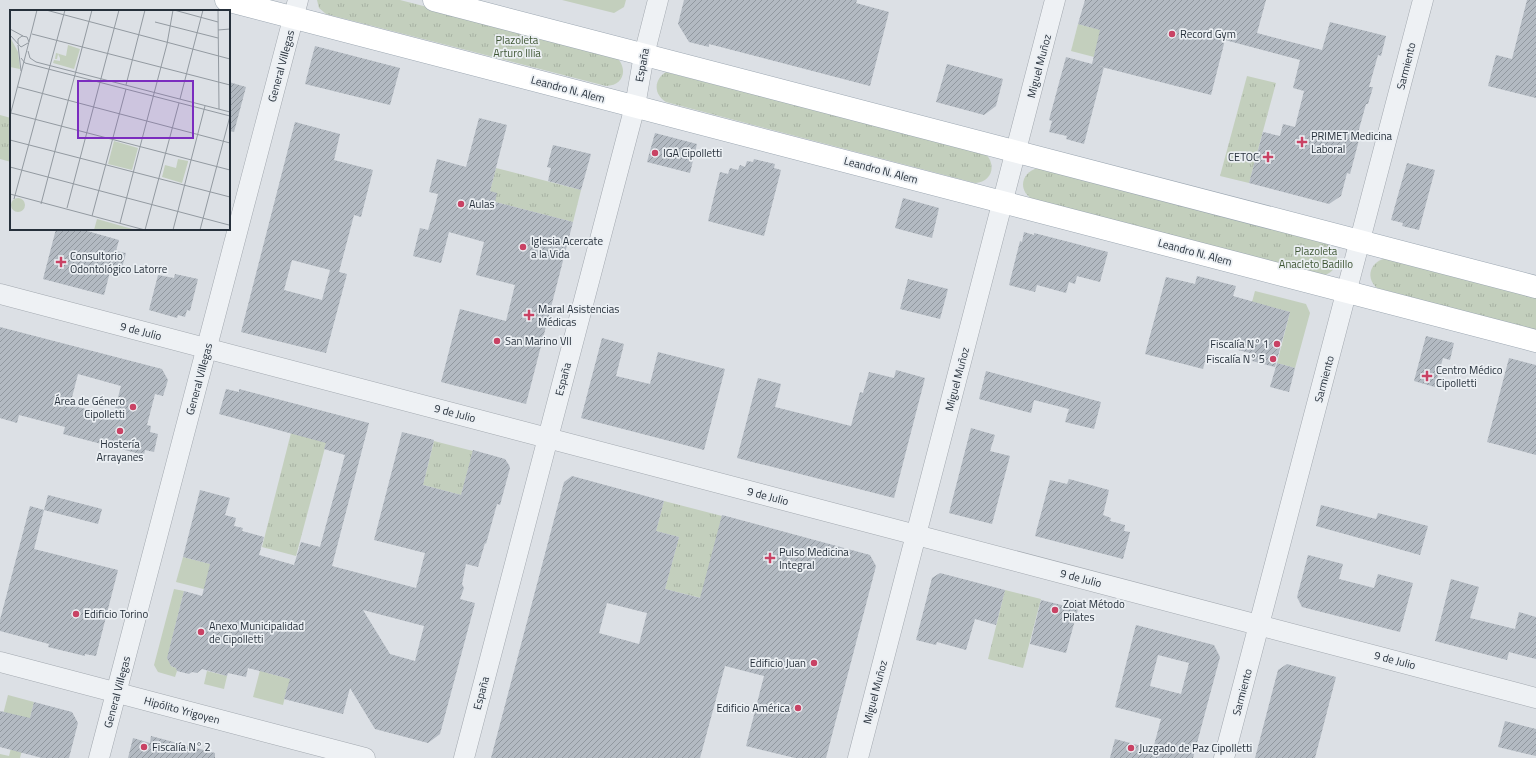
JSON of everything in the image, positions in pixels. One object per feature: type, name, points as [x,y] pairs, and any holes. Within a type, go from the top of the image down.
[{"type":"main road","name":"Leandro N. Alem","points":[[226,0],[296,9],[635,106],[1536,341]]},
{"type":"main road","points":[[434,0],[1536,287]]},
{"type":"street","name":"España","points":[[464,758],[635,106],[644,55],[658,0]]},
{"type":"street","name":"Miguel Muñoz","points":[[858,758],[1056,0]]},
{"type":"street","name":"Sarmiento","points":[[1224,758],[1361,242],[1423,0]]},
{"type":"street","name":"General Villegas","points":[[99,758],[296,9]]},
{"type":"street","name":"9 de Julio","points":[[0,294],[1536,698]]},
{"type":"street","name":"Hipólito Yrigoyen","points":[[0,662],[364,758]]},
{"type":"green space","name":"Plazoleta Arturo Illia","points":[[317,0],[400,0],[614,55],[621,64],[623,74],[618,82],[613,85],[606,86],[326,14],[319,8]]},
{"type":"green space","points":[[562,0],[626,0],[624,7],[614,13]]},
{"type":"green space","points":[[1078,24],[1101,30],[1094,57],[1071,51]]},
{"type":"green space","points":[[666,72],[985,153],[991,163],[991,172],[985,180],[975,183],[666,102],[657,91],[657,82]]},
{"type":"green space","points":[[1247,76],[1276,83],[1249,183],[1220,176]]},
{"type":"green space","points":[[0,115],[10,118],[10,162],[0,159]]},
{"type":"green space","points":[[496,168],[581,190],[573,222],[495,202],[490,191]]},
{"type":"green space","name":"Plazoleta Anacleto Badillo","points":[[1038,168],[1325,243],[1334,250],[1337,259],[1336,264],[1330,272],[1325,275],[1032,199],[1024,190],[1023,181],[1028,173]]},
{"type":"green space","points":[[1383,259],[1388,259],[1536,297],[1536,331],[1377,288],[1370,276],[1372,268],[1375,264]]},
{"type":"green space","points":[[1255,291],[1306,304],[1310,313],[1295,368],[1277,363],[1290,312],[1252,302]]},
{"type":"green space","points":[[334,414],[296,556],[262,547],[291,433]]},
{"type":"green space","points":[[434,441],[473,451],[461,495],[423,485]]},
{"type":"green space","points":[[664,501],[722,516],[701,598],[665,589],[679,537],[656,531]]},
{"type":"green space","points":[[183,557],[237,571],[231,596],[176,582]]},
{"type":"green space","points":[[174,589],[184,591],[168,655],[171,666],[176,668],[177,671],[175,677],[158,672],[154,665]]},
{"type":"green space","points":[[1005,590],[1041,599],[1023,668],[988,659]]},
{"type":"green space","points":[[264,655],[271,656],[267,673],[302,682],[287,689],[283,705],[253,697]]},
{"type":"green space","points":[[207,671],[227,676],[224,689],[204,684]]},
{"type":"green space","points":[[8,695],[34,702],[20,758],[0,758],[0,754],[9,756],[15,732],[0,726]]},
{"type":"building","points":[[684,0],[857,0],[856,3],[889,12],[870,86],[709,44],[709,47],[689,42],[678,24]]},
{"type":"building","points":[[1085,0],[1266,0],[1257,33],[1322,50],[1330,22],[1386,36],[1381,56],[1378,55],[1369,87],[1373,87],[1368,104],[1366,104],[1356,140],[1359,140],[1350,174],[1347,173],[1341,196],[1329,204],[1249,183],[1263,132],[1280,136],[1283,124],[1295,127],[1304,91],[1293,88],[1300,60],[1225,40],[1211,95],[1104,68],[1084,144],[1066,139],[1067,136],[1049,132],[1052,121],[1049,120],[1066,57],[1092,64],[1100,30],[1078,24]]},
{"type":"building","points":[[1527,0],[1536,0],[1536,98],[1488,86],[1496,55],[1512,59]]},
{"type":"building","points":[[315,46],[400,68],[390,105],[305,84]]},
{"type":"building","points":[[947,64],[1003,79],[996,106],[984,115],[936,102]]},
{"type":"building","points":[[230,82],[246,87],[234,132],[230,131]]},
{"type":"building","points":[[479,118],[507,125],[490,191],[497,193],[495,202],[573,222],[526,404],[441,382],[460,309],[506,321],[515,285],[476,275],[484,242],[449,232],[441,263],[413,256],[420,228],[428,230],[438,194],[429,192],[437,159],[466,167]]},
{"type":"building","points":[[295,122],[340,134],[334,160],[373,170],[361,217],[354,215],[339,272],[347,274],[326,353],[241,332]],"holes":[[[292,260],[330,270],[322,300],[284,290]]]},
{"type":"building","points":[[655,133],[697,144],[690,173],[647,162]]},
{"type":"building","points":[[553,145],[591,154],[581,190],[548,181],[551,168],[547,167]]},
{"type":"building","points":[[754,159],[775,164],[774,168],[781,170],[764,236],[708,221],[720,172],[728,174],[730,168],[738,170],[740,165],[745,167],[747,161],[753,162]]},
{"type":"building","points":[[1407,163],[1435,170],[1419,230],[1402,226],[1403,223],[1391,220]]},
{"type":"building","points":[[903,198],[939,208],[932,238],[895,228]]},
{"type":"building","points":[[56,230],[84,230],[119,240],[116,251],[126,253],[120,275],[110,272],[104,295],[43,279]]},
{"type":"building","points":[[1024,232],[1034,235],[1034,233],[1108,252],[1100,282],[1077,276],[1075,284],[1069,282],[1066,293],[1037,285],[1035,292],[1009,285],[1020,241],[1022,242]]},
{"type":"building","points":[[175,274],[198,279],[190,311],[187,310],[185,317],[178,315],[177,318],[149,310],[158,275],[174,278]]},
{"type":"building","points":[[1197,276],[1236,286],[1233,296],[1290,312],[1275,367],[1252,361],[1254,354],[1210,343],[1203,369],[1145,354],[1166,277],[1195,284]]},
{"type":"building","points":[[908,279],[948,289],[940,319],[900,309]]},
{"type":"building","points":[[0,327],[162,369],[168,380],[163,396],[155,394],[147,425],[151,426],[150,432],[158,434],[154,452],[145,450],[144,455],[63,434],[65,427],[19,415],[17,423],[0,418]],"holes":[[[78,374],[121,386],[113,416],[70,405]]]},
{"type":"building","name":"Centro Médico Cipolletti","points":[[1426,336],[1454,343],[1450,360],[1443,358],[1435,387],[1414,381]]},
{"type":"building","points":[[602,338],[624,344],[616,376],[650,384],[658,352],[725,369],[704,450],[581,418]]},
{"type":"building","points":[[1509,358],[1536,365],[1536,455],[1487,442]]},
{"type":"building","points":[[1277,363],[1295,368],[1289,392],[1270,387]]},
{"type":"building","points":[[896,370],[925,378],[894,498],[737,458],[758,378],[781,384],[775,407],[851,426],[860,392],[863,393],[869,372],[894,378]]},
{"type":"building","points":[[986,371],[1101,402],[1094,429],[1065,422],[1069,409],[1034,400],[1031,413],[979,399]]},
{"type":"building","points":[[226,389],[239,392],[239,389],[369,423],[332,566],[416,588],[425,553],[374,540],[402,432],[434,440],[423,485],[461,495],[473,450],[505,459],[509,465],[510,468],[500,505],[497,504],[478,567],[466,564],[462,584],[464,588],[460,599],[475,603],[440,734],[428,743],[375,729],[350,688],[343,714],[284,699],[290,679],[248,668],[246,677],[228,673],[227,676],[202,669],[197,673],[192,672],[189,674],[177,671],[176,668],[171,666],[167,658],[184,591],[202,596],[210,564],[183,557],[200,490],[230,498],[225,515],[236,518],[234,526],[243,528],[242,531],[264,537],[259,555],[294,565],[301,542],[320,547],[345,455],[324,449],[326,443],[219,414]],"holes":[[[363,610],[424,626],[415,661],[390,654]]]},
{"type":"building","points":[[971,428],[995,435],[990,451],[1010,456],[992,524],[949,513]]},
{"type":"building","points":[[572,476],[664,501],[656,531],[679,537],[665,589],[700,598],[722,515],[870,555],[876,566],[826,758],[795,758],[746,746],[764,676],[725,666],[700,758],[491,758],[564,482]],"holes":[[[607,603],[647,613],[639,644],[599,633]]]},
{"type":"building","points":[[1069,479],[1109,490],[1103,515],[1111,518],[1110,521],[1125,525],[1124,531],[1130,532],[1123,559],[1035,536],[1050,480],[1067,484]]},
{"type":"building","points":[[48,495],[102,509],[98,524],[44,510]]},
{"type":"building","points":[[1321,505],[1376,519],[1378,513],[1428,526],[1420,555],[1316,526]]},
{"type":"building","points":[[30,506],[44,510],[34,549],[118,570],[96,656],[85,654],[85,656],[48,647],[49,644],[0,631],[0,620]]},
{"type":"building","points":[[1308,555],[1343,564],[1339,579],[1374,588],[1378,574],[1413,583],[1400,632],[1302,607],[1297,597]]},
{"type":"building","points":[[940,573],[1005,590],[996,625],[975,619],[966,650],[937,642],[936,645],[916,640],[932,578]]},
{"type":"building","points":[[1451,579],[1479,587],[1470,618],[1515,629],[1519,612],[1536,617],[1536,659],[1509,652],[1507,660],[1435,641]]},
{"type":"building","points":[[1041,600],[1078,609],[1066,653],[1030,644]]},
{"type":"building","points":[[1136,625],[1214,645],[1220,657],[1193,758],[1110,758],[1115,739],[1153,749],[1161,719],[1115,707]],"holes":[[[1158,655],[1189,663],[1181,694],[1150,686]]]},
{"type":"building","points":[[1287,664],[1336,677],[1315,758],[1255,758],[1278,670]]},
{"type":"building","points":[[34,702],[72,712],[78,723],[69,758],[42,758],[0,747],[0,711],[30,718]]},
{"type":"building","points":[[1505,721],[1536,729],[1536,756],[1498,747]]},
{"type":"building","points":[[151,736],[215,753],[215,758],[128,758],[133,738],[150,743]]},
{"type":"place","name":"Record Gym","points":[[1172,34]]},
{"type":"place","name":"PRIMET Medicina Laboral","points":[[1302,142]]},
{"type":"place","name":"IGA Cipolletti","points":[[655,153]]},
{"type":"place","name":"CETOC","points":[[1268,157]]},
{"type":"place","name":"Aulas","points":[[461,204]]},
{"type":"place","name":"Iglesia Acercate a la Vida","points":[[523,247]]},
{"type":"place","name":"Consultorio Odontológico Latorre","points":[[61,262]]},
{"type":"place","name":"Maral Asistencias Médicas","points":[[529,315]]},
{"type":"place","name":"San Marino VII","points":[[497,341]]},
{"type":"place","name":"Fiscalía N° 1","points":[[1277,344]]},
{"type":"place","name":"Fiscalía N° 5","points":[[1273,359]]},
{"type":"place","name":"Centro Médico Cipolletti","points":[[1427,376]]},
{"type":"place","name":"Área de Género Cipolletti","points":[[133,407]]},
{"type":"place","name":"Hostería Arrayanes","points":[[120,431]]},
{"type":"place","name":"Pulso Medicina Integral","points":[[770,558]]},
{"type":"place","name":"Zoiat Método Pilates","points":[[1055,610]]},
{"type":"place","name":"Edificio Torino","points":[[76,614]]},
{"type":"place","name":"Anexo Municipalidad de Cipolletti","points":[[201,632]]},
{"type":"place","name":"Edificio Juan","points":[[814,663]]},
{"type":"place","name":"Edificio América","points":[[798,708]]},
{"type":"place","name":"Fiscalía N° 2","points":[[144,747]]},
{"type":"place","name":"Juzgado de Paz Cipolletti","points":[[1131,748]]}]
